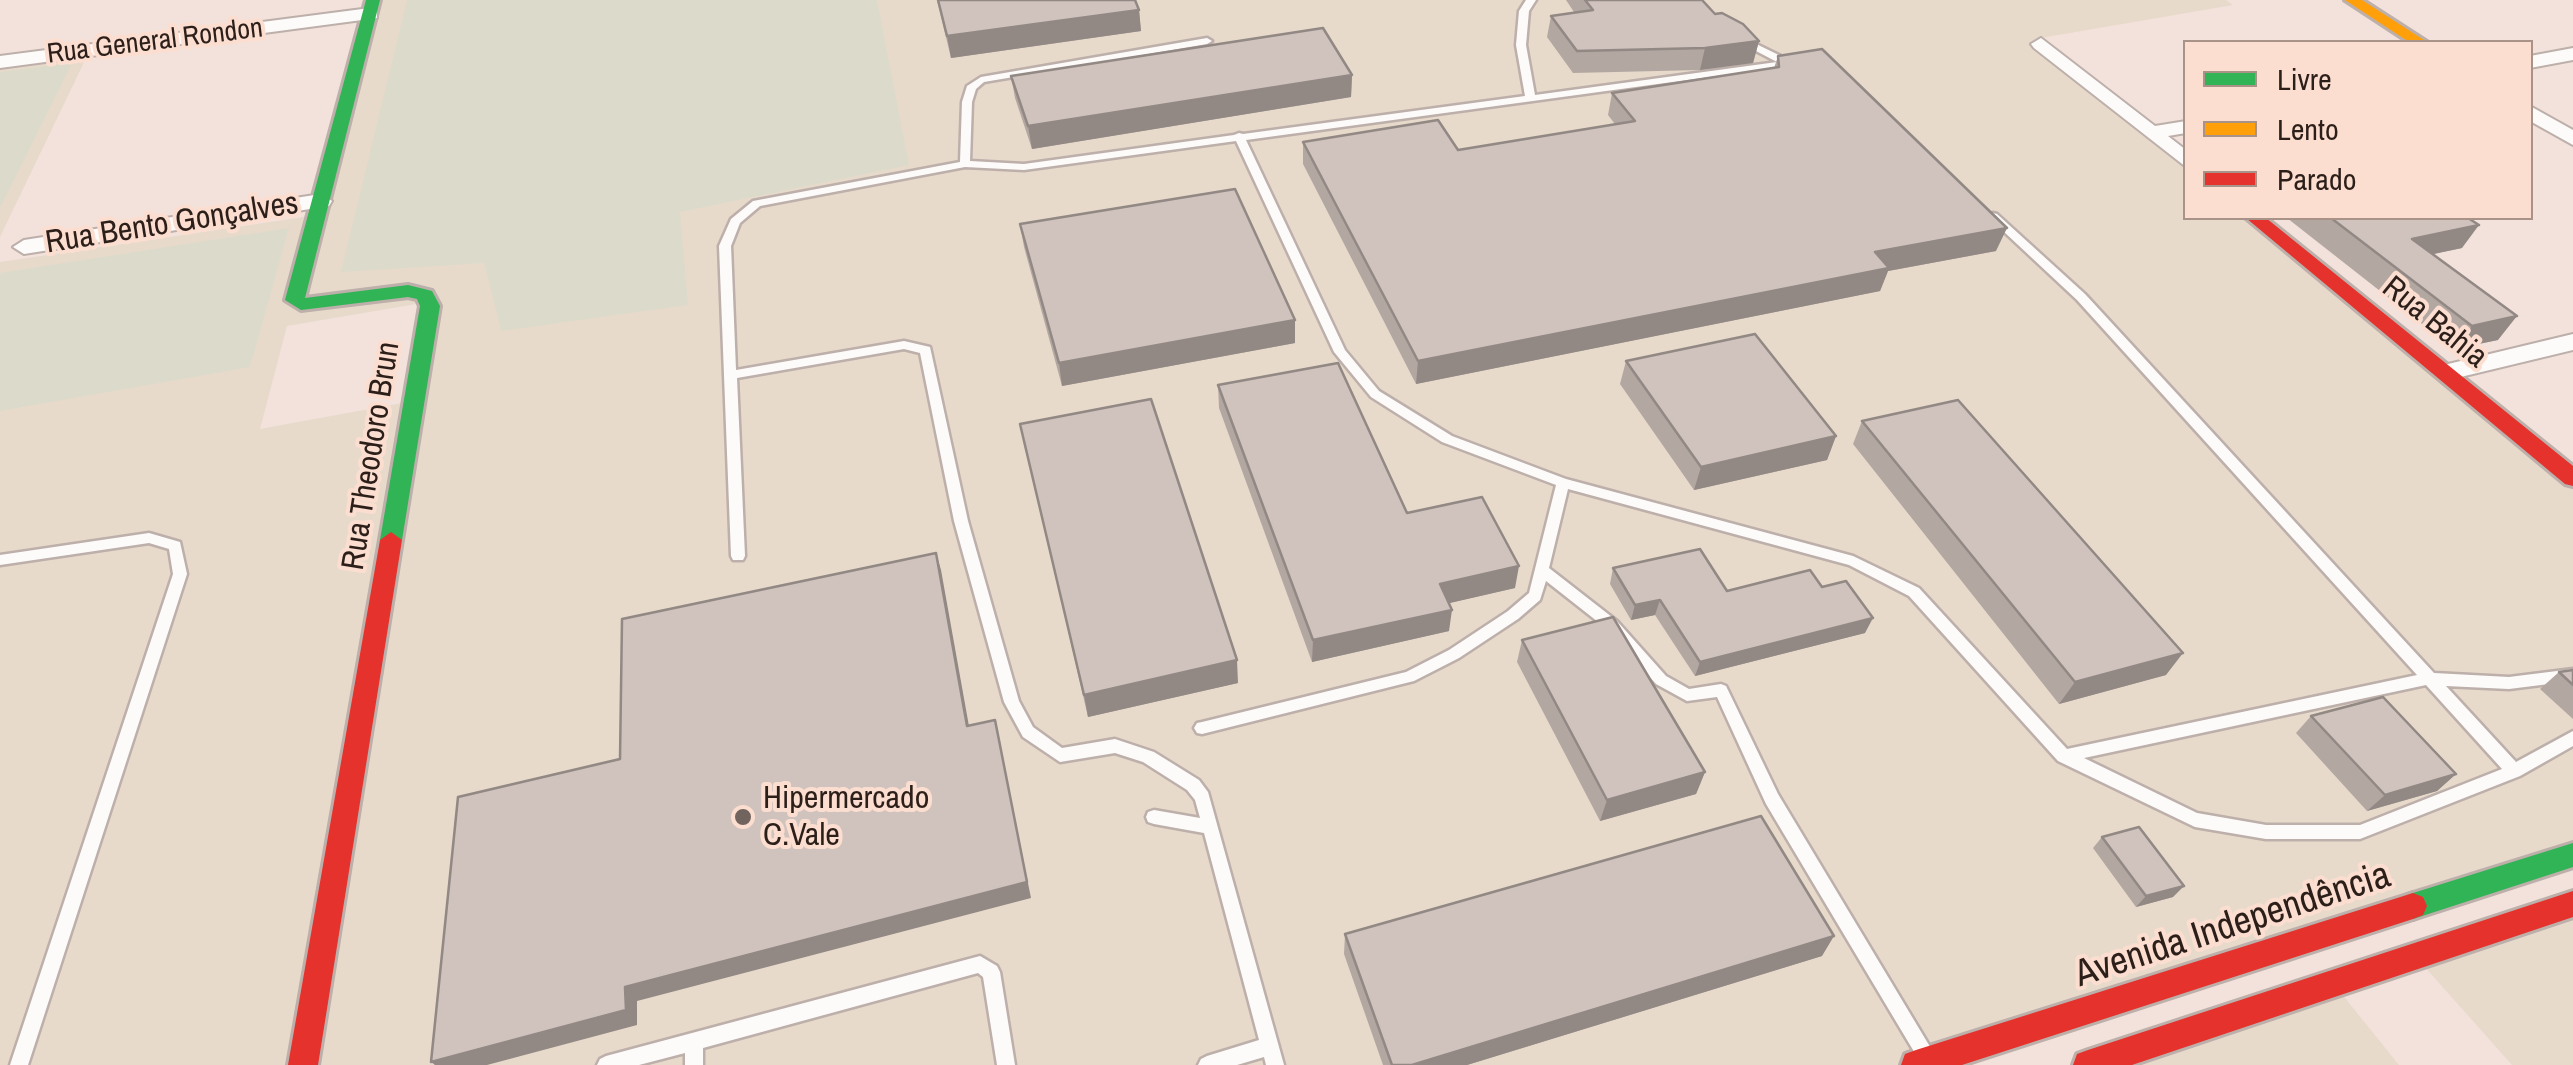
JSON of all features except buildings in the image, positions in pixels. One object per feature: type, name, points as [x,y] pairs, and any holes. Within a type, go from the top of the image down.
[{"type":"street","points":[[2352,0],[2416,40]]},
{"type":"street","name":"Rua General Rondon","points":[[0,62],[371,7]]},
{"type":"street","name":"Rua Theodoro Brun","points":[[303,1065],[430,306],[425,296],[408,291],[324,304],[301,304],[295,300],[371,7]]},
{"type":"street","points":[[2040,44],[2183,159]]},
{"type":"street","points":[[2533,61],[2573,54]]},
{"type":"street","points":[[2533,114],[2573,139]]},
{"type":"street","points":[[2151,133],[2183,128]]},
{"type":"street","name":"Rua Bento Gonçalves","points":[[24,247],[321,201]]},
{"type":"street","name":"Rua Bahia","points":[[2257,220],[2573,478]]},
{"type":"street","points":[[2444,373],[2573,342]]},
{"type":"street","name":"Avenida Independência","points":[[2099,1033],[2264,980],[2441,896],[2573,855]]},
{"type":"street","points":[[2441,896],[2477,936]]},
{"type":"street","name":"Avenida Independência","points":[[1925,1064],[2099,1033],[2264,980],[2477,936],[2573,904]]},
{"type":"street","name":"Avenida Independência","points":[[2088,1065],[2099,1033]]},
{"type":"lane","points":[[1530,97],[1521,45],[1524,11],[1531,0]]},
{"type":"lane","points":[[1731,35],[1788,63]]},
{"type":"lane","points":[[964,164],[967,102],[971,88],[981,80],[1207,41]]},
{"type":"lane","points":[[738,556],[725,246],[735,220],[758,203],[964,164],[1024,166],[1808,62]]},
{"type":"lane","points":[[1239,136],[1340,352],[1375,394],[1447,438],[1563,483],[1853,560],[1914,592],[2064,756],[2194,820],[2266,832],[2360,832],[2514,771],[2573,738]]},
{"type":"lane","points":[[1980,204],[2081,297],[2514,771]]},
{"type":"lane","points":[[733,375],[904,345],[926,350],[961,521],[1012,702],[1028,732],[1060,755],[1115,746],[1148,758],[1193,785],[1202,797],[1273,1056],[1207,1065]]},
{"type":"lane","points":[[1202,728],[1408,677],[1454,654],[1513,615],[1535,596],[1563,483]]},
{"type":"lane","points":[[0,560],[149,538],[176,546],[180,574],[19,1065]]},
{"type":"lane","points":[[1544,572],[1612,625],[1660,680],[1687,695],[1721,690],[1772,799],[1925,1064]]},
{"type":"lane","points":[[2064,756],[2426,679],[2509,683],[2573,675]]},
{"type":"lane","points":[[1154,816],[1210,827]]},
{"type":"lane","points":[[606,1065],[980,964],[991,972],[1006,1065]]},
{"type":"lane","points":[[694,1042],[694,1065]]},
{"type":"shaded area","points":[[373,0],[2226,0],[2233,5],[2035,39],[2183,159],[2183,220],[2257,220],[2573,478],[2573,855],[1916,1065],[0,1065],[0,262],[317,215]],"holes":[[[428,302],[413,401],[260,429],[287,326]]]},
{"type":"shaded area","points":[[407,0],[877,0],[909,165],[680,212],[688,305],[501,331],[484,263],[341,272]]},
{"type":"shaded area","points":[[90,50],[0,237],[0,62]]},
{"type":"shaded area","points":[[72,63],[0,208],[0,72]]},
{"type":"shaded area","points":[[289,228],[250,367],[0,411],[0,273]]},
{"type":"shaded area","points":[[2573,904],[2573,1065],[2512,1065],[2415,956]]},
{"type":"shaded area","points":[[2333,983],[2399,1065],[2088,1065]]},
{"type":"traffic: fast","points":[[373,0],[295,300],[301,304],[324,304],[408,291],[425,295],[430,306],[391,540]]},
{"type":"traffic: fast","points":[[2413,906],[2573,855]]},
{"type":"traffic: slow","points":[[2352,0],[2416,40]]},
{"type":"traffic: jam","points":[[2257,220],[2573,478]]},
{"type":"traffic: jam","points":[[303,1065],[391,540]]},
{"type":"traffic: jam","points":[[2088,1065],[2573,904]]},
{"type":"traffic: jam","points":[[1916,1065],[2413,906]]},
{"type":"place","name":"Hipermercado C.Vale","points":[[743,817]]}]
